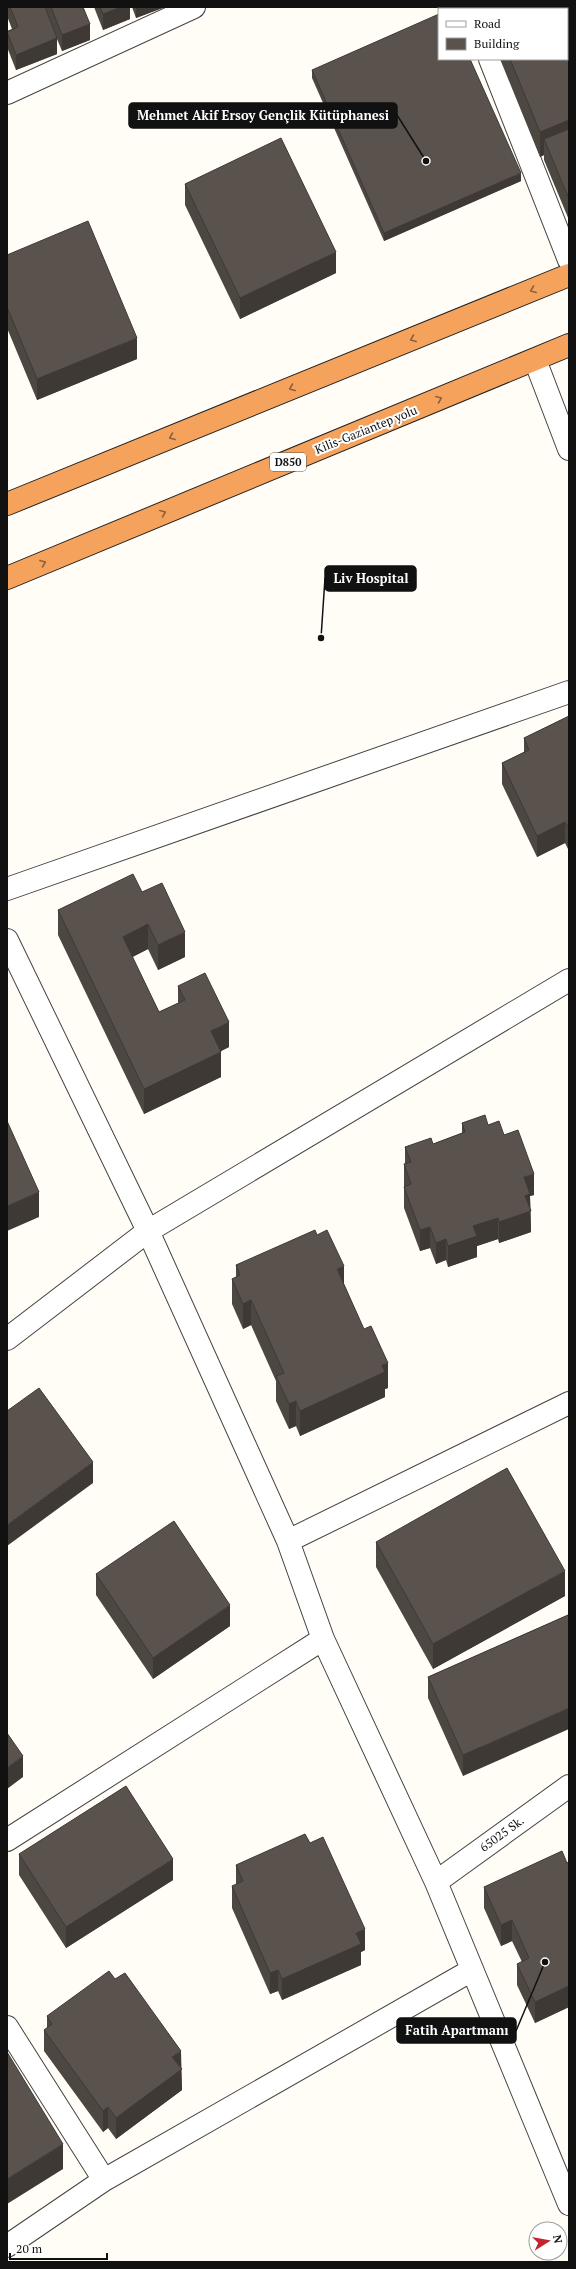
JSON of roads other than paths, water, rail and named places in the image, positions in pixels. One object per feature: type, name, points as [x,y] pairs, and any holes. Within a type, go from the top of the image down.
[{"type":"highway","points":[[7,504],[569,275]]},
{"type":"highway","name":"Kilis-Gaziantep yolu","points":[[7,578],[569,345]]},
{"type":"street","points":[[7,93],[194,7]]},
{"type":"street","points":[[490,60],[569,260]]},
{"type":"street","points":[[535,360],[569,449]]},
{"type":"street","points":[[7,889],[569,692]]},
{"type":"street","points":[[7,940],[148,1231],[288,1541],[323,1639],[436,1882],[569,2204]]},
{"type":"street","points":[[7,1339],[148,1231],[569,980]]},
{"type":"street","points":[[288,1541],[569,1403]]},
{"type":"street","points":[[7,1840],[323,1639]]},
{"type":"street","name":"65025 Sk.","points":[[436,1882],[569,1786]]},
{"type":"street","points":[[7,2246],[104,2180],[472,1970]]},
{"type":"street","points":[[7,2027],[104,2180]]},
{"type":"place","name":"Mehmet Akif Ersoy Gençlik Kütüphanesi","points":[[426,161]]},
{"type":"place","name":"Liv Hospital","points":[[321,638]]},
{"type":"place","name":"Fatih Apartmanı","points":[[545,1962]]}]
